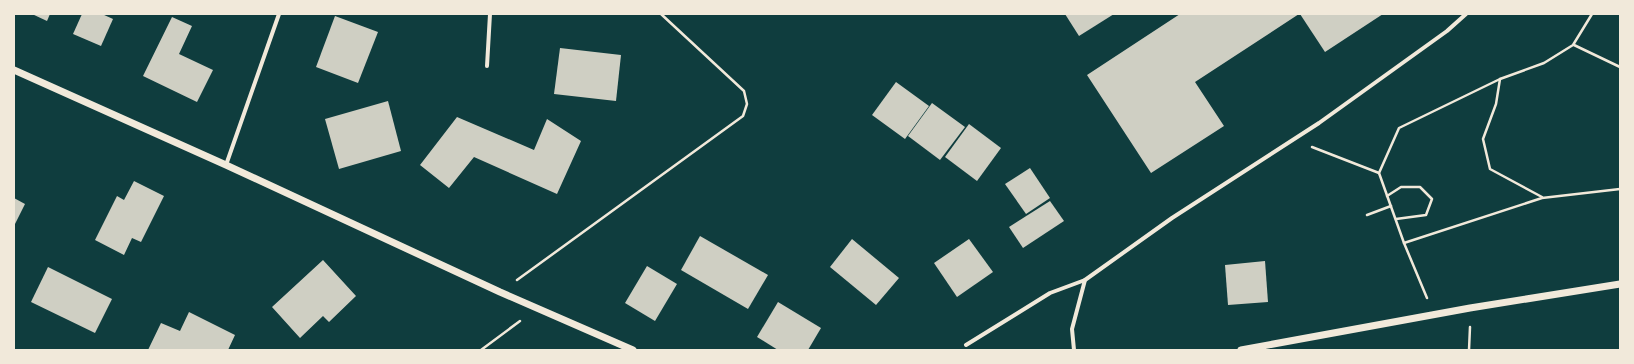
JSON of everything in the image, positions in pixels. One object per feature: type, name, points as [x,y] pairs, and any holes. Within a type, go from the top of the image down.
[{"type":"street","points":[[226,165],[279,14]]},
{"type":"street","points":[[487,66],[490,14]]},
{"type":"street","points":[[966,345],[1050,293],[1085,280],[1172,218],[1319,123],[1447,31],[1466,14]]},
{"type":"street","points":[[14,70],[226,165],[500,292],[633,350]]},
{"type":"street","points":[[1074,350],[1072,329],[1085,280]]},
{"type":"street","points":[[1241,350],[1470,308],[1620,284]]},
{"type":"path","points":[[500,292],[743,116],[747,104],[744,91],[661,14]]},
{"type":"path","points":[[1434,315],[1404,243],[1379,173],[1399,128],[1500,79],[1544,63],[1573,45],[1592,14]]},
{"type":"path","points":[[1573,45],[1620,67]]},
{"type":"path","points":[[1500,79],[1496,104],[1483,139],[1490,169],[1542,198]]},
{"type":"path","points":[[1293,139],[1379,173]]},
{"type":"path","points":[[1387,196],[1401,187],[1420,187],[1432,199],[1426,215],[1396,219]]},
{"type":"path","points":[[1404,243],[1542,198],[1620,189]]},
{"type":"path","points":[[1366,215],[1391,206]]},
{"type":"path","points":[[482,350],[537,308]]},
{"type":"path","points":[[1469,350],[1470,308]]},
{"type":"building","points":[[32,14],[50,14],[47,21]]},
{"type":"building","points":[[82,14],[102,14],[113,19],[101,46],[73,34]]},
{"type":"building","points":[[1065,14],[1114,14],[1079,36]]},
{"type":"building","points":[[1180,14],[1299,14],[1195,82],[1224,126],[1151,173],[1087,75]]},
{"type":"building","points":[[1300,14],[1383,14],[1325,52]]},
{"type":"building","points":[[335,16],[378,32],[358,83],[316,67]]},
{"type":"building","points":[[172,17],[192,26],[179,54],[213,70],[197,102],[143,76]]},
{"type":"building","points":[[560,48],[621,55],[616,101],[554,94]]},
{"type":"building","points":[[896,82],[929,106],[905,139],[872,115]]},
{"type":"building","points":[[388,101],[401,151],[339,169],[325,119]]},
{"type":"building","points":[[932,103],[965,127],[940,160],[908,136]]},
{"type":"building","points":[[457,117],[534,150],[547,119],[581,141],[557,194],[474,157],[449,188],[420,165]]},
{"type":"building","points":[[969,124],[1001,148],[977,181],[945,157]]},
{"type":"building","points":[[1030,168],[1050,198],[1026,214],[1005,184]]},
{"type":"building","points":[[134,181],[164,196],[141,242],[132,238],[124,255],[95,240],[117,196],[124,200]]},
{"type":"building","points":[[14,198],[25,204],[14,226]]},
{"type":"building","points":[[1050,201],[1064,221],[1023,248],[1009,227]]},
{"type":"building","points":[[700,236],[768,275],[748,309],[681,270]]},
{"type":"building","points":[[852,239],[899,278],[876,305],[830,267]]},
{"type":"building","points":[[969,239],[993,272],[957,297],[934,263]]},
{"type":"building","points":[[323,260],[356,296],[329,322],[323,316],[300,338],[272,307]]},
{"type":"building","points":[[1265,261],[1268,302],[1228,305],[1225,265]]},
{"type":"building","points":[[647,266],[677,284],[655,321],[625,303]]},
{"type":"building","points":[[48,267],[112,299],[95,333],[31,302]]},
{"type":"building","points":[[778,302],[821,328],[808,350],[778,350],[757,337]]},
{"type":"building","points":[[189,312],[235,335],[228,350],[148,350],[161,323],[180,331]]}]
